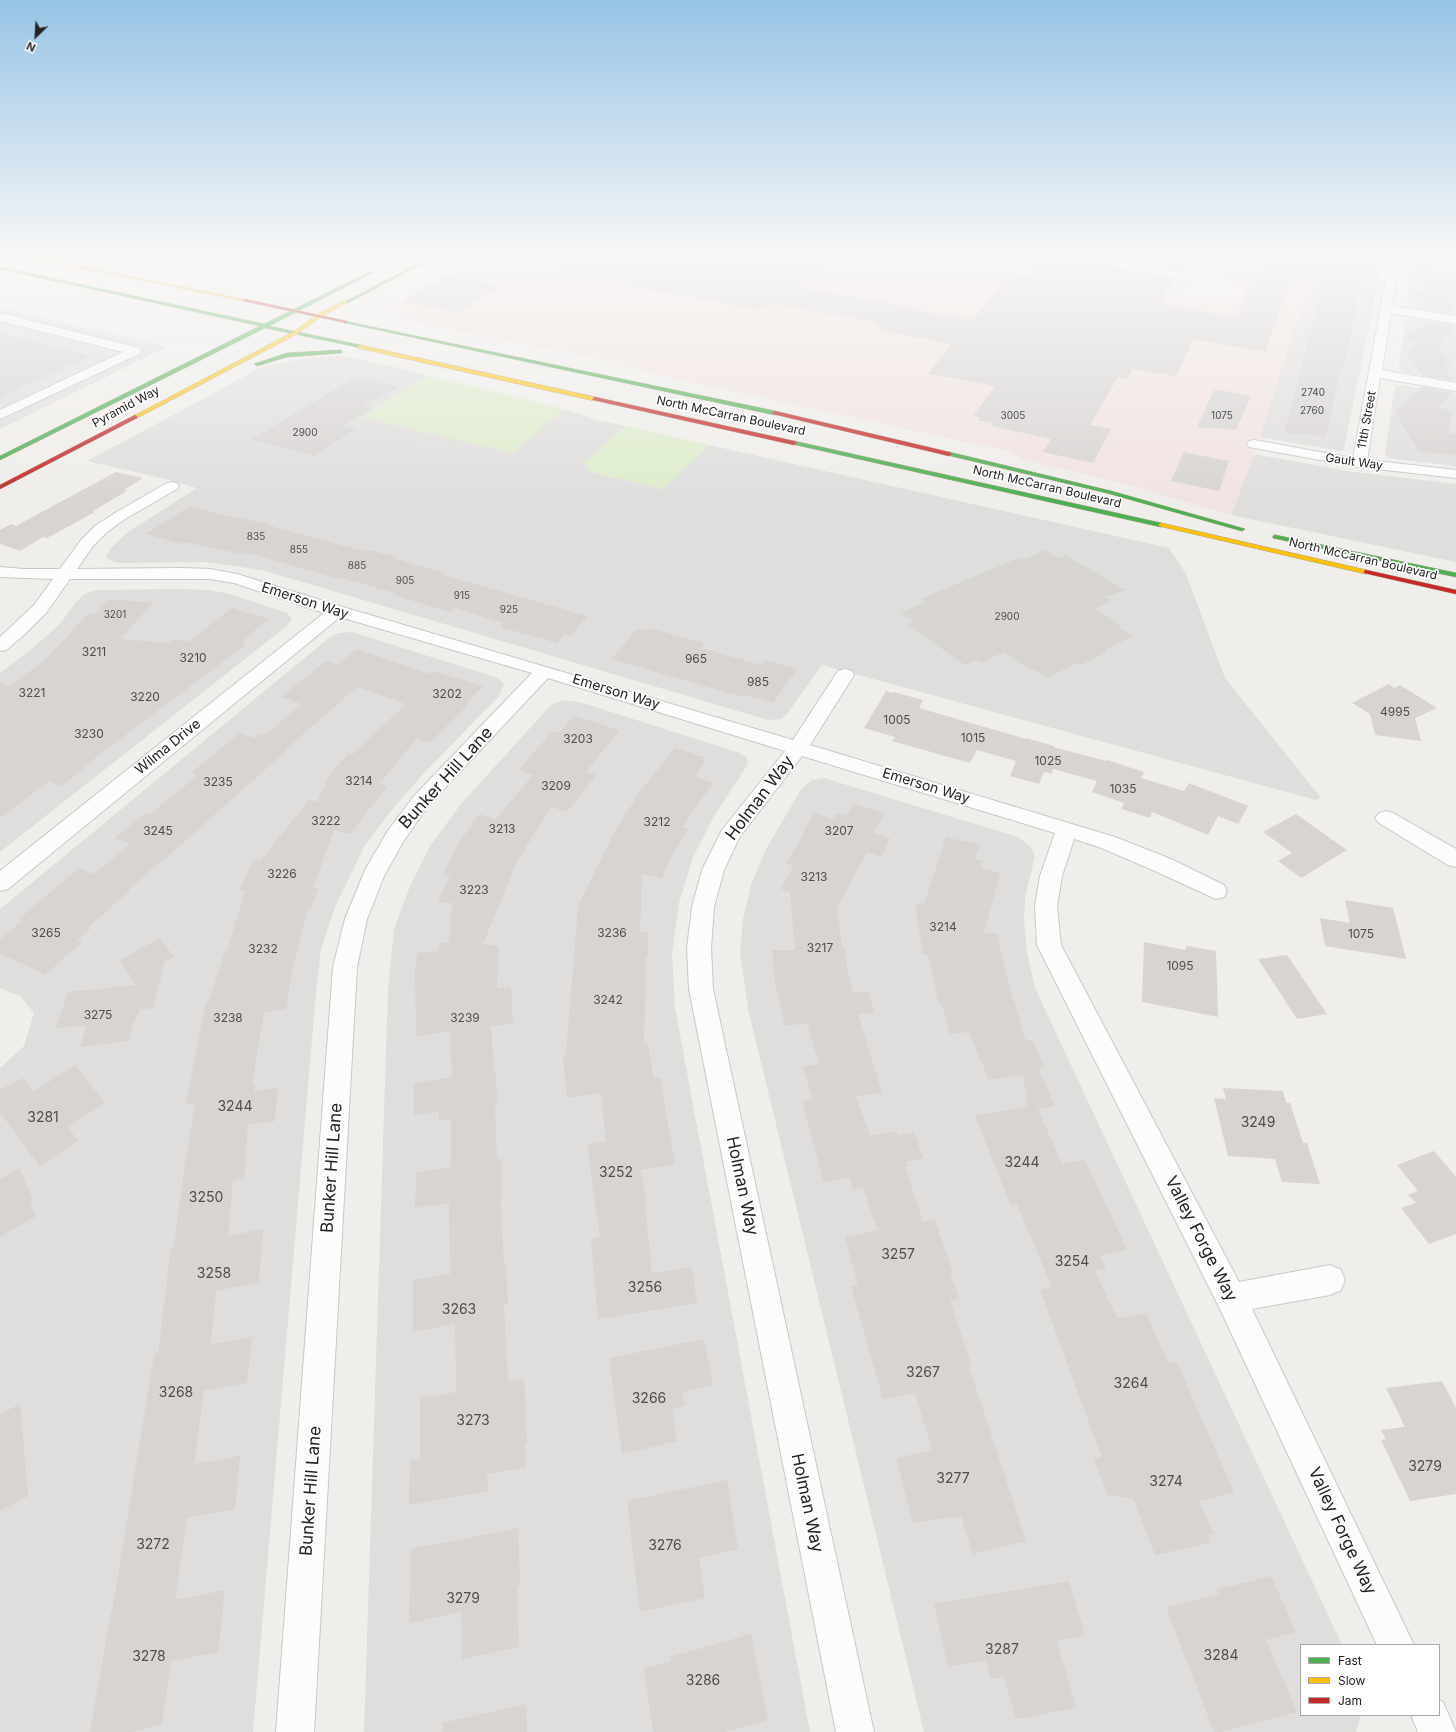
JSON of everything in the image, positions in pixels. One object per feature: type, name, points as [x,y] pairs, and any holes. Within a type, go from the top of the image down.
[{"type":"main road","name":"Pyramid Way","points":[[0,458],[237,339]]},
{"type":"main road","name":"Pyramid Way","points":[[0,487],[284,339]]},
{"type":"main road","name":"North McCarran Boulevard","points":[[321,339],[876,461],[1456,592]]},
{"type":"main road","name":"North McCarran Boulevard","points":[[425,339],[733,403],[1109,492],[1259,533],[1456,576]]},
{"type":"main road","points":[[186,390],[287,355],[329,351],[397,356]]},
{"type":"main road","points":[[956,465],[962,465],[972,459]]},
{"type":"main road","points":[[876,461],[920,461]]},
{"type":"street","points":[[0,415],[135,351],[87,339]]},
{"type":"street","name":"11th Street","points":[[1359,463],[1381,339]]},
{"type":"street","points":[[1375,373],[1456,387]]},
{"type":"street","name":"Gault Way","points":[[1254,444],[1359,463],[1456,474]]},
{"type":"street","points":[[0,646],[18,631],[40,609],[86,543],[101,529],[120,516],[172,486]]},
{"type":"street","name":"Emerson Way","points":[[0,572],[24,574],[182,573],[210,574],[237,579],[337,611],[544,670],[1068,829],[1107,842],[1163,865],[1216,891]]},
{"type":"street","name":"Wilma Drive","points":[[0,883],[337,611]]},
{"type":"street","name":"Bunker Hill Lane","points":[[295,1732],[345,967],[356,919],[373,876],[395,837],[421,801],[544,670]]},
{"type":"street","name":"Holman Way","points":[[845,675],[798,748],[730,835],[713,870],[703,907],[699,941],[701,989],[855,1732]]},
{"type":"street","points":[[1386,818],[1456,859]]},
{"type":"street","name":"Valley Forge Way","points":[[1068,829],[1051,876],[1047,899],[1048,945],[1231,1298],[1396,1644]]},
{"type":"street","points":[[1231,1298],[1330,1280]]},
{"type":"street","points":[[1430,1716],[1438,1732]]},
{"type":"shaded area","points":[[0,339],[132,339],[167,347],[0,429]]},
{"type":"shaded area","points":[[498,339],[1292,339],[1254,454],[1231,515],[1117,482],[1027,461],[1007,451],[671,378],[613,361]]},
{"type":"shaded area","points":[[1291,339],[1366,339],[1344,449],[1342,451],[1259,437]]},
{"type":"shaded area","points":[[1402,339],[1456,339],[1456,381],[1405,372],[1400,370],[1399,366]]},
{"type":"shaded area","points":[[341,356],[427,375],[364,417],[512,453],[564,409],[594,419],[626,426],[584,463],[591,472],[570,478],[218,391],[257,369],[272,364],[312,357]]},
{"type":"shaded area","points":[[1404,385],[1456,394],[1456,466],[1387,457],[1385,453],[1395,387]]},
{"type":"shaded area","points":[[218,391],[570,478],[591,472],[663,489],[709,445],[1169,548],[1186,574],[1225,678],[1321,798],[1316,800],[822,665],[165,479],[87,461]]},
{"type":"shaded area","points":[[1254,454],[1347,471],[1456,484],[1456,562],[1231,515]]},
{"type":"shaded area","points":[[197,488],[822,665],[787,714],[781,719],[768,720],[262,570],[206,562],[120,563],[111,561],[106,557],[111,548],[128,532]]},
{"type":"shaded area","points":[[97,590],[209,590],[230,594],[287,613],[292,619],[287,626],[0,852],[0,673],[34,647],[59,625],[77,601],[85,594]]},
{"type":"shaded area","points":[[352,632],[498,678],[504,684],[499,696],[426,771],[395,806],[365,845],[335,907],[321,949],[315,1004],[253,1732],[0,1732],[0,1068],[24,1046],[34,1013],[21,997],[0,988],[0,909],[330,637],[339,633]]},
{"type":"shaded area","points":[[564,700],[583,703],[740,753],[747,758],[748,764],[713,818],[693,857],[679,903],[672,954],[675,1008],[810,1732],[364,1732],[388,990],[394,929],[410,886],[430,846],[461,804],[551,705]]},
{"type":"shaded area","points":[[824,778],[1018,837],[1031,847],[1035,856],[1025,897],[1024,921],[1027,952],[1035,988],[1342,1644],[1300,1644],[1300,1716],[1361,1716],[1356,1732],[924,1732],[748,1009],[740,951],[743,919],[751,885],[766,849],[802,788],[812,780]]},
{"type":"green space","points":[[427,375],[564,409],[512,453],[363,417]]},
{"type":"green space","points":[[626,426],[709,445],[663,489],[591,472],[584,463]]},
{"type":"building","points":[[0,339],[23,339],[90,356],[0,398]]},
{"type":"building","points":[[924,339],[1270,339],[1265,352],[1193,339],[1176,376],[1133,369],[1128,379],[1118,377],[1090,425],[1111,429],[1093,463],[1043,452],[1051,439],[991,426],[993,423],[978,420],[980,417],[973,416],[995,386],[928,374],[952,344]]},
{"type":"building","points":[[1309,339],[1351,339],[1343,366],[1342,365],[1326,436],[1284,433]]},
{"type":"building","points":[[1444,339],[1438,346],[1452,365],[1443,365],[1454,381],[1422,376],[1407,354],[1418,343],[1404,340]]},
{"type":"building","points":[[356,377],[398,387],[363,406],[372,408],[343,426],[356,429],[315,456],[252,439]]},
{"type":"building","points":[[1422,387],[1453,392],[1438,407],[1452,411],[1448,433],[1456,435],[1456,455],[1419,452],[1395,412]]},
{"type":"building","points":[[1214,389],[1251,396],[1236,430],[1197,427]]},
{"type":"building","points":[[1184,452],[1229,461],[1219,491],[1171,481]]},
{"type":"building","points":[[116,472],[143,478],[124,490],[127,491],[93,511],[95,512],[47,538],[43,537],[20,551],[0,544],[0,530],[11,524],[16,526]]},
{"type":"building","points":[[190,506],[219,514],[268,524],[267,525],[366,552],[369,550],[395,557],[393,558],[442,572],[440,574],[587,616],[571,636],[565,634],[557,643],[500,627],[504,623],[455,608],[451,612],[393,595],[395,593],[245,552],[242,554],[184,542],[181,544],[146,534]]},
{"type":"building","points":[[1045,550],[1058,558],[1065,555],[1125,590],[1104,597],[1111,601],[1095,609],[1122,626],[1119,627],[1133,636],[1106,649],[1108,651],[1085,663],[1079,665],[1076,663],[1047,678],[1033,669],[1030,670],[1004,652],[981,663],[977,660],[965,665],[907,624],[914,622],[901,613],[925,602],[921,599],[1018,558],[1022,560]]},
{"type":"building","points":[[109,599],[153,603],[120,639],[169,643],[174,639],[188,642],[232,608],[269,619],[244,639],[244,646],[82,768],[84,769],[61,786],[49,781],[0,818],[0,683],[9,686],[43,662],[89,613],[95,614]]},
{"type":"building","points":[[649,628],[704,643],[700,648],[761,665],[765,660],[797,669],[773,703],[744,695],[742,697],[612,659],[637,629],[645,631]]},
{"type":"building","points":[[357,649],[429,674],[432,671],[483,686],[466,703],[468,705],[430,743],[417,738],[379,784],[387,786],[350,834],[334,830],[313,888],[318,888],[310,910],[307,910],[291,978],[286,1009],[264,1012],[252,1084],[255,1084],[254,1091],[278,1088],[275,1121],[248,1125],[244,1178],[233,1180],[228,1236],[263,1229],[259,1282],[216,1291],[211,1344],[252,1337],[247,1383],[204,1390],[194,1464],[240,1456],[235,1509],[187,1518],[175,1600],[225,1590],[218,1652],[171,1661],[162,1725],[129,1732],[90,1732],[112,1612],[154,1354],[158,1353],[171,1248],[174,1247],[186,1154],[195,1103],[186,1105],[206,1001],[208,1004],[225,951],[227,951],[245,891],[239,891],[253,860],[261,860],[309,800],[317,802],[330,774],[349,753],[353,754],[406,704],[357,687],[166,858],[164,858],[129,889],[130,890],[89,927],[91,928],[77,940],[82,942],[45,975],[0,953],[0,939],[23,920],[19,919],[79,868],[94,874],[130,844],[115,838],[144,814],[149,815],[197,776],[191,773],[240,733],[255,738],[259,734],[264,736],[302,704],[281,697],[326,661],[338,665]]},
{"type":"building","points":[[1389,684],[1394,688],[1400,685],[1437,708],[1415,718],[1421,741],[1375,735],[1370,714],[1352,703]]},
{"type":"building","points":[[886,691],[923,700],[919,708],[1054,746],[1053,747],[1106,761],[1107,760],[1144,772],[1141,778],[1184,791],[1189,783],[1248,806],[1238,824],[1218,816],[1208,835],[1152,812],[1150,818],[1121,809],[1124,803],[1092,792],[1097,781],[1053,769],[1052,774],[1044,772],[1039,784],[1010,776],[1016,761],[977,750],[970,763],[892,741],[895,737],[864,728]]},
{"type":"building","points":[[574,716],[619,730],[586,772],[596,775],[567,812],[551,807],[516,863],[483,944],[499,946],[497,988],[511,987],[513,1023],[491,1026],[494,1071],[496,1071],[497,1102],[495,1103],[497,1159],[501,1159],[502,1194],[500,1195],[508,1304],[504,1305],[508,1382],[524,1379],[527,1444],[525,1445],[526,1467],[487,1474],[488,1491],[409,1505],[410,1461],[420,1459],[420,1398],[456,1392],[455,1324],[413,1332],[413,1280],[450,1274],[449,1203],[415,1208],[416,1173],[451,1167],[451,1119],[439,1121],[439,1111],[414,1115],[414,1083],[452,1077],[450,1031],[416,1037],[415,972],[417,953],[439,951],[440,943],[449,943],[452,903],[438,902],[450,876],[443,875],[455,849],[479,814],[496,819],[533,775],[518,770],[553,731],[559,733]]},
{"type":"building","points":[[675,748],[704,757],[702,760],[706,761],[695,776],[713,783],[682,827],[688,829],[671,857],[662,878],[642,874],[640,932],[648,932],[644,1044],[648,1043],[654,1079],[660,1078],[675,1164],[641,1170],[647,1204],[645,1204],[652,1273],[692,1267],[697,1303],[598,1319],[591,1239],[600,1237],[587,1145],[606,1141],[601,1093],[567,1098],[563,1056],[566,1055],[578,906],[617,827],[635,800],[634,799]]},
{"type":"building","points":[[853,804],[884,813],[874,833],[890,838],[881,857],[867,852],[837,908],[842,947],[844,947],[853,993],[868,991],[874,1012],[858,1014],[882,1093],[856,1096],[870,1136],[896,1131],[898,1136],[914,1132],[923,1158],[906,1162],[907,1166],[905,1166],[923,1222],[935,1220],[953,1273],[950,1273],[959,1299],[950,1300],[972,1367],[969,1367],[1026,1541],[973,1554],[961,1516],[913,1523],[896,1458],[932,1450],[915,1393],[883,1399],[851,1286],[858,1285],[845,1237],[877,1230],[863,1187],[853,1190],[849,1177],[824,1183],[802,1101],[813,1099],[803,1067],[819,1064],[807,1023],[785,1026],[775,985],[772,950],[795,950],[790,892],[781,889],[794,866],[786,863],[814,813],[833,819],[836,813],[846,816]]},
{"type":"building","points":[[1296,814],[1347,850],[1301,878],[1278,861],[1292,853],[1263,832]]},
{"type":"building","points":[[946,837],[980,845],[975,859],[983,861],[981,868],[1000,873],[984,933],[997,933],[1006,974],[1025,1039],[1033,1042],[1045,1068],[1038,1069],[1055,1106],[1038,1109],[1062,1164],[1085,1160],[1127,1250],[1100,1256],[1106,1268],[1094,1270],[1117,1318],[1146,1313],[1168,1363],[1176,1361],[1234,1492],[1199,1501],[1214,1534],[1207,1535],[1210,1543],[1155,1555],[1133,1499],[1108,1495],[1094,1459],[1102,1457],[1040,1290],[1052,1287],[1017,1204],[1011,1206],[975,1116],[1028,1106],[1023,1075],[989,1080],[969,1032],[950,1034],[942,1004],[939,1004],[928,955],[923,955],[915,904],[924,904]]},
{"type":"building","points":[[1345,900],[1393,908],[1406,959],[1325,946],[1320,918],[1350,923]]},
{"type":"building","points":[[160,938],[174,957],[165,961],[153,1010],[152,1008],[140,1010],[133,1024],[129,1041],[80,1047],[87,1025],[56,1028],[68,992],[136,985],[120,960]]},
{"type":"building","points":[[1144,942],[1186,950],[1186,946],[1216,951],[1218,1017],[1142,1002]]},
{"type":"building","points":[[1287,955],[1327,1014],[1297,1019],[1258,959]]},
{"type":"building","points":[[75,1065],[105,1103],[68,1127],[78,1141],[40,1167],[0,1112],[0,1090],[23,1078],[33,1092]]},
{"type":"building","points":[[1223,1088],[1283,1091],[1286,1103],[1290,1103],[1303,1143],[1307,1143],[1320,1184],[1282,1182],[1275,1159],[1228,1156],[1214,1098],[1226,1099]]},
{"type":"building","points":[[1434,1151],[1456,1177],[1456,1234],[1429,1244],[1401,1208],[1416,1203],[1408,1195],[1418,1191],[1397,1165]]},
{"type":"building","points":[[19,1169],[34,1201],[30,1203],[36,1216],[0,1237],[0,1179]]},
{"type":"building","points":[[704,1339],[713,1385],[682,1392],[685,1406],[672,1409],[677,1441],[622,1454],[609,1358]]},
{"type":"building","points":[[1442,1381],[1456,1408],[1456,1494],[1410,1501],[1381,1440],[1386,1439],[1381,1430],[1405,1427],[1386,1388]]},
{"type":"building","points":[[20,1404],[28,1496],[0,1511],[0,1414]]},
{"type":"building","points":[[727,1480],[738,1549],[699,1558],[705,1598],[640,1612],[627,1501]]},
{"type":"building","points":[[518,1528],[520,1585],[517,1586],[519,1647],[462,1659],[461,1612],[409,1623],[411,1549]]},
{"type":"building","points":[[1271,1576],[1296,1632],[1266,1640],[1297,1712],[1220,1732],[1214,1732],[1166,1607],[1219,1594],[1216,1590]]},
{"type":"building","points":[[1069,1581],[1085,1635],[1057,1641],[1076,1708],[1016,1719],[1004,1677],[991,1679],[986,1660],[948,1667],[934,1604]]},
{"type":"building","points":[[751,1634],[768,1720],[725,1732],[653,1732],[644,1668],[671,1661],[670,1657]]},
{"type":"building","points":[[526,1704],[527,1732],[443,1732],[442,1723]]},
{"type":"traffic: fast","points":[[0,458],[239,339]]},
{"type":"traffic: fast","points":[[323,339],[360,347]]},
{"type":"traffic: fast","points":[[425,339],[775,413]]},
{"type":"traffic: fast","points":[[257,364],[287,355],[340,352]]},
{"type":"traffic: fast","points":[[794,443],[1161,525]]},
{"type":"traffic: fast","points":[[949,454],[1109,492],[1242,529]]},
{"type":"traffic: fast","points":[[1275,537],[1456,575]]},
{"type":"traffic: slow","points":[[135,417],[284,339]]},
{"type":"traffic: slow","points":[[360,347],[595,399]]},
{"type":"traffic: slow","points":[[1161,525],[1366,572]]},
{"type":"traffic: jam","points":[[595,399],[794,443]]},
{"type":"traffic: jam","points":[[775,413],[949,454]]},
{"type":"traffic: jam","points":[[0,487],[135,417]]},
{"type":"traffic: jam","points":[[1366,572],[1456,592]]}]
